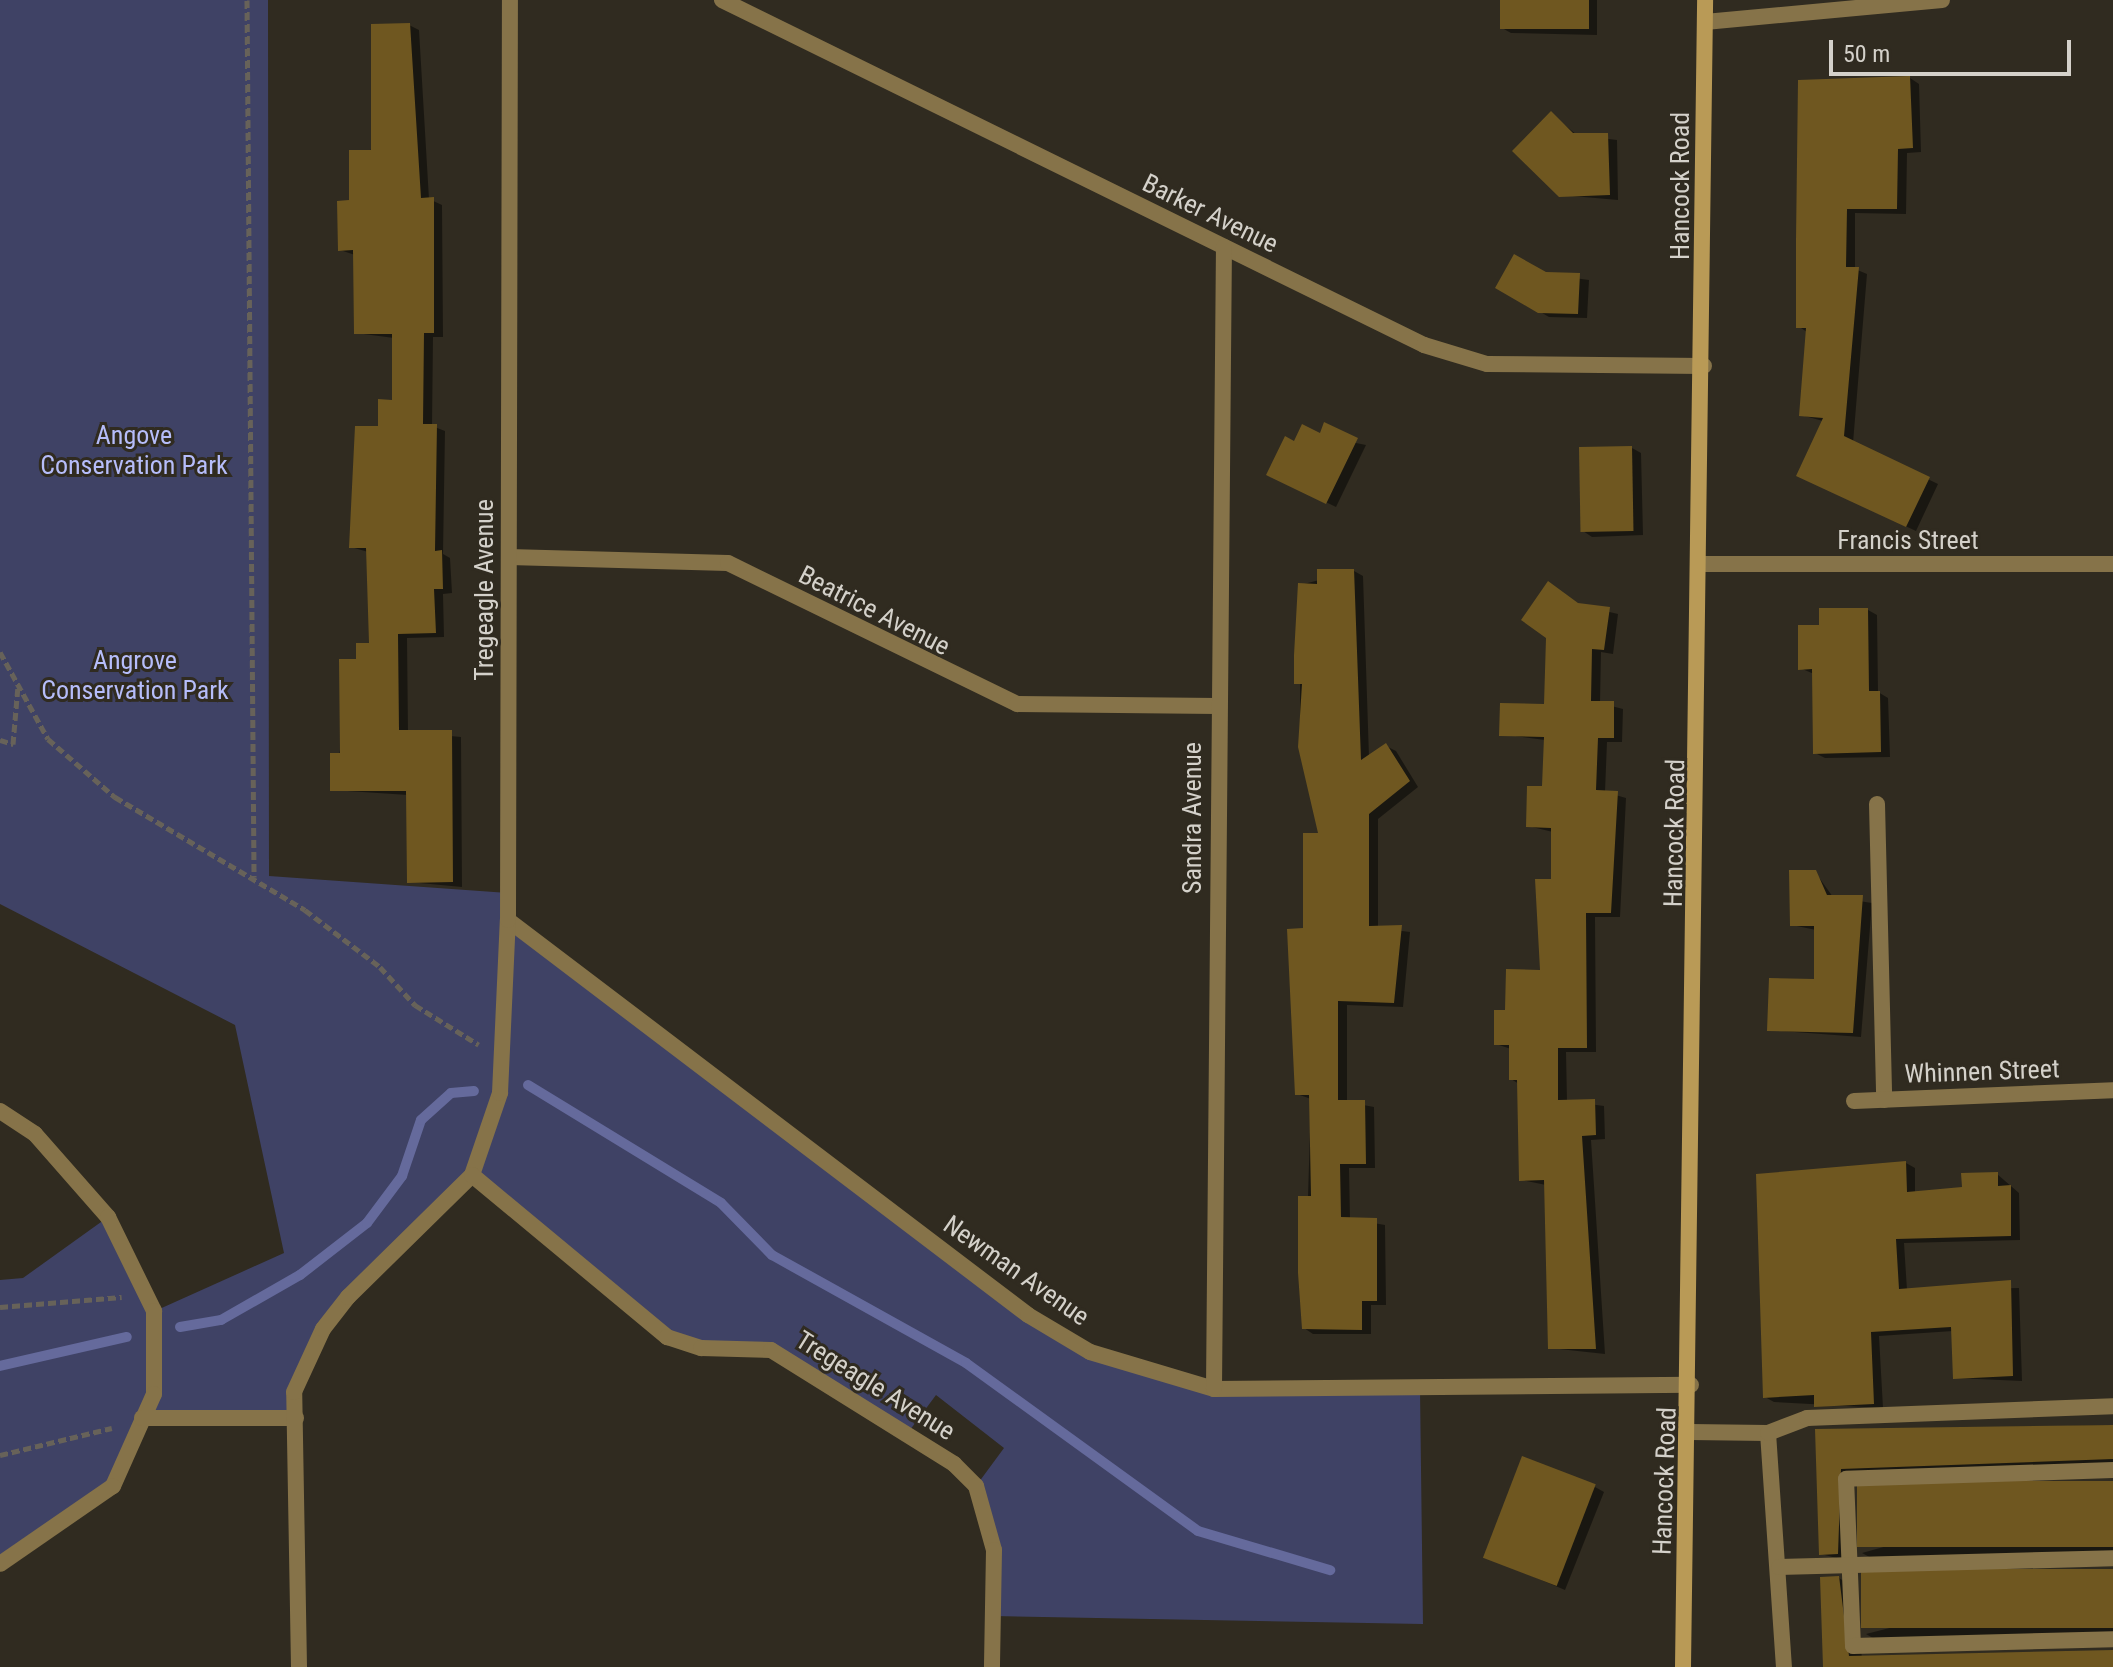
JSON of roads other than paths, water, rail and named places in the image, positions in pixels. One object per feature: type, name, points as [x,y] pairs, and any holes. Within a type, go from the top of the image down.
[{"type":"main road","name":"Hancock Road","points":[[1683,1667],[1691,1385],[1702,564],[1705,0]]},
{"type":"street","name":"Tregeagle Avenue","points":[[299,1667],[294,1392],[323,1329],[472,1175],[500,1093],[508,920],[510,0]]},
{"type":"street","name":"Barker Avenue","points":[[722,0],[1424,345],[1487,364],[1704,366]]},
{"type":"street","points":[[1705,22],[1942,0]]},
{"type":"street","name":"Sandra Avenue","points":[[1214,1389],[1224,247]]},
{"type":"street","name":"Beatrice Avenue","points":[[509,557],[728,563],[1017,704],[1218,706]]},
{"type":"street","name":"Francis Street","points":[[1702,564],[2113,564]]},
{"type":"street","points":[[1877,804],[1884,1100]]},
{"type":"street","name":"Newman Avenue","points":[[508,920],[1028,1315],[1090,1352],[1214,1389],[1691,1385]]},
{"type":"street","name":"Whinnen Street","points":[[1854,1101],[2113,1090]]},
{"type":"street","points":[[0,1111],[35,1134],[108,1217],[149,1299],[154,1394],[113,1486],[0,1564]]},
{"type":"street","name":"Tregeagle Avenue","points":[[472,1175],[667,1337],[701,1348],[771,1350],[954,1464],[976,1486],[994,1550],[992,1667]]},
{"type":"street","points":[[1690,1432],[1768,1433],[1807,1418],[2113,1406]]},
{"type":"street","points":[[142,1418],[296,1418]]},
{"type":"street","points":[[1768,1433],[1784,1667]]},
{"type":"street","points":[[2113,1470],[1846,1479],[1853,1646],[2113,1639]]},
{"type":"street","points":[[1779,1567],[2113,1558]]},
{"type":"waterway","points":[[528,1085],[721,1203],[772,1255],[966,1363],[1198,1531],[1330,1570]]},
{"type":"waterway","points":[[180,1327],[221,1320],[300,1275],[367,1223],[402,1176],[421,1120],[451,1093],[474,1091]]},
{"type":"waterway","points":[[0,1366],[127,1337]]},
{"type":"park label","name":"Angove Conservation Park","points":[[134,451]]},
{"type":"park label","name":"Angrove Conservation Park","points":[[135,676]]}]
